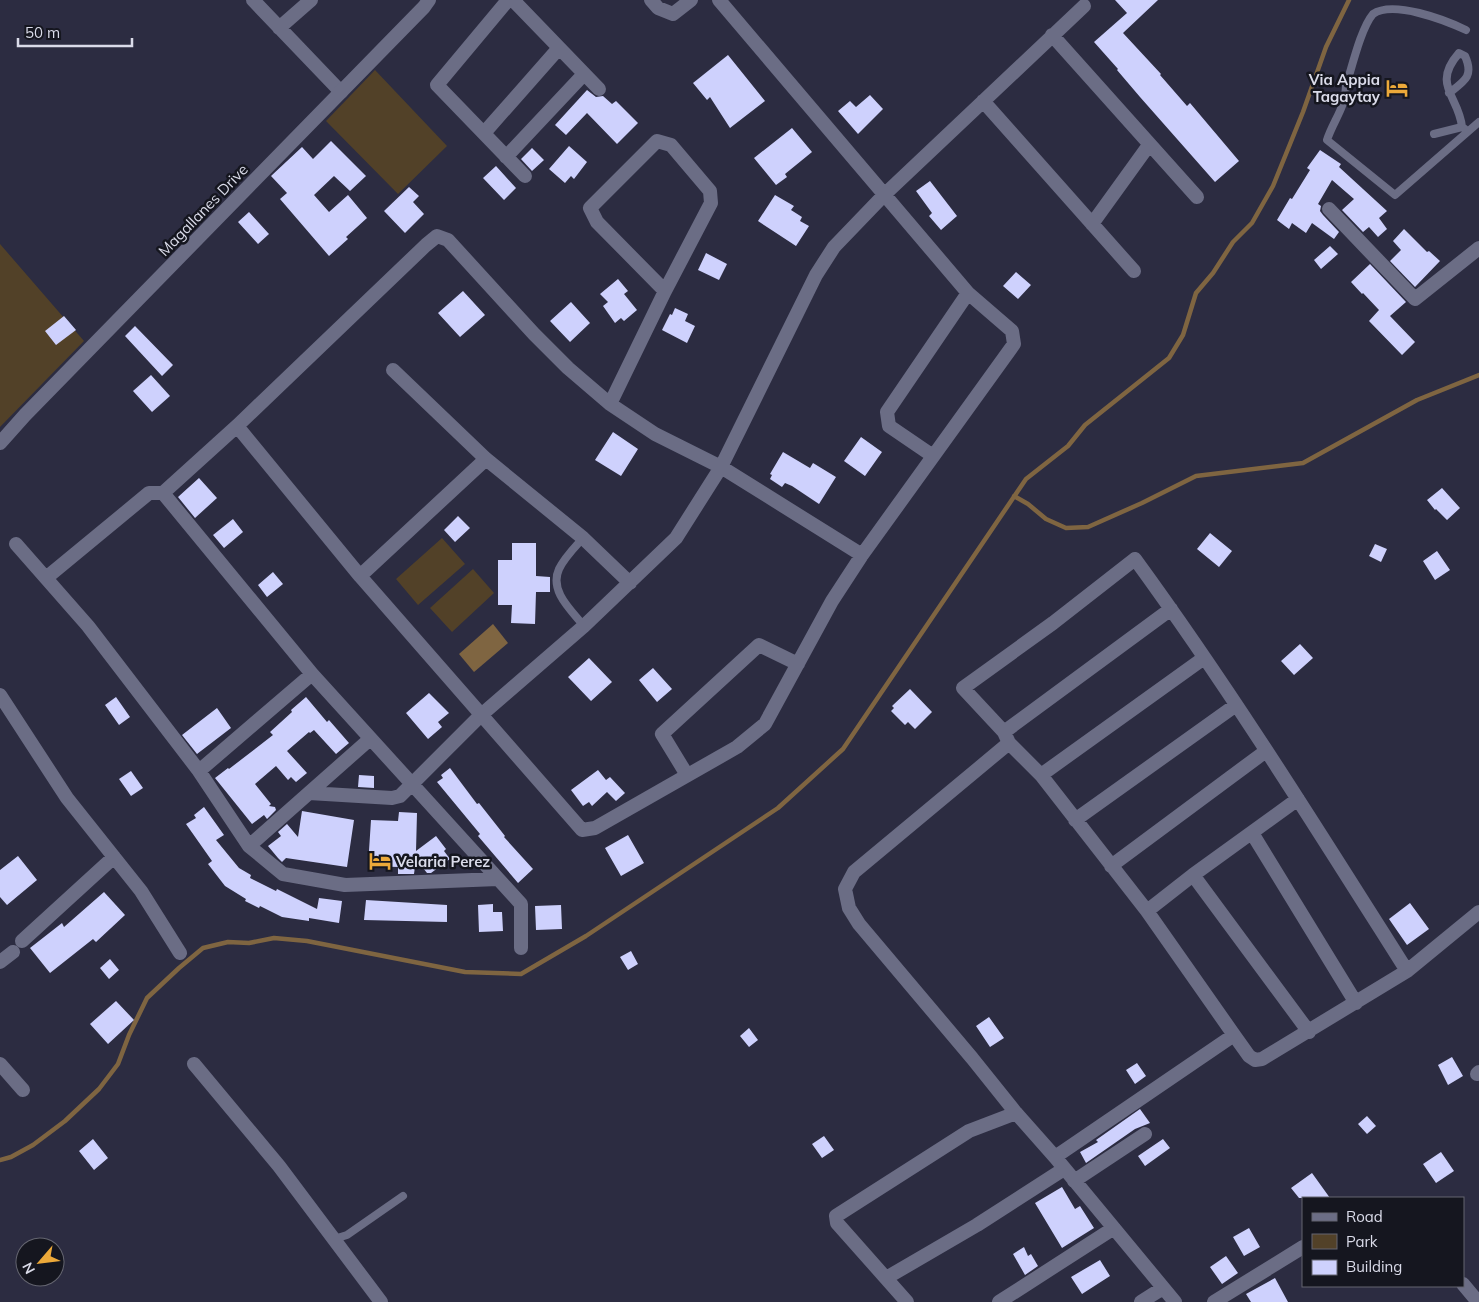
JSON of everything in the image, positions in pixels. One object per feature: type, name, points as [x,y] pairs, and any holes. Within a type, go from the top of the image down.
[{"type":"street","points":[[253,0],[341,92]]},
{"type":"street","points":[[279,28],[311,0]]},
{"type":"street","name":"Magallanes Drive","points":[[0,443],[25,415],[429,0]]},
{"type":"street","points":[[508,0],[437,85],[525,176]]},
{"type":"street","points":[[513,0],[599,89]]},
{"type":"street","points":[[650,0],[658,8],[673,14],[692,0]]},
{"type":"street","points":[[237,426],[360,576],[480,716],[582,830],[596,828],[738,747],[765,724],[832,601],[862,555],[1014,344],[1012,331],[968,293],[719,0]]},
{"type":"street","points":[[308,793],[392,798],[400,796],[480,716],[584,626],[676,538],[721,467],[816,275],[834,247],[884,195],[1084,6]]},
{"type":"street","points":[[1052,35],[1149,145],[1198,197]]},
{"type":"street","points":[[484,133],[559,48]]},
{"type":"street","points":[[506,157],[584,74]]},
{"type":"street","points":[[983,101],[1134,270]]},
{"type":"street","points":[[610,404],[665,291],[711,203],[710,191],[671,145],[657,141],[590,208],[596,222],[665,291]]},
{"type":"street","points":[[1092,224],[1149,145]]},
{"type":"street","points":[[1329,210],[1415,299],[1479,248]]},
{"type":"street","points":[[46,578],[149,494],[163,493],[237,426],[437,236],[448,240],[534,334],[568,368],[610,404],[655,434],[721,467],[862,555]]},
{"type":"street","points":[[933,456],[889,426],[887,412],[968,293]]},
{"type":"street","points":[[393,370],[486,459],[583,538],[630,583]]},
{"type":"street","points":[[360,576],[486,459]]},
{"type":"street","points":[[163,493],[312,674],[521,904],[521,948]]},
{"type":"street","points":[[16,544],[88,626],[198,770],[249,846],[283,874],[345,885],[498,879]]},
{"type":"street","points":[[1407,971],[1236,705],[1172,609],[1135,559],[1067,613],[963,688],[1041,775],[1146,911],[1234,1035],[1255,1060],[1262,1059],[1407,971],[1479,912]]},
{"type":"street","points":[[1172,609],[1006,738],[854,872],[845,888],[849,908],[859,924],[1175,1302]]},
{"type":"street","points":[[687,775],[662,734],[759,644],[798,664]]},
{"type":"street","points":[[1041,775],[1204,658]]},
{"type":"street","points":[[198,770],[312,674]]},
{"type":"street","points":[[0,695],[67,798],[141,891],[180,953]]},
{"type":"street","points":[[1075,820],[1236,705]]},
{"type":"street","points":[[249,846],[370,738]]},
{"type":"street","points":[[1111,866],[1266,751]]},
{"type":"street","points":[[1146,911],[1298,800]]},
{"type":"street","points":[[1252,833],[1356,1003]]},
{"type":"street","points":[[0,962],[114,857]]},
{"type":"street","points":[[1193,875],[1308,1032]]},
{"type":"street","points":[[1055,1157],[1234,1035]]},
{"type":"street","points":[[0,1064],[22,1090]]},
{"type":"street","points":[[194,1064],[279,1166],[381,1302]]},
{"type":"street","points":[[907,1302],[837,1222],[836,1216],[969,1131],[1016,1113]]},
{"type":"street","points":[[1074,1181],[1145,1134]]},
{"type":"street","points":[[886,1278],[977,1225],[1064,1168]]},
{"type":"street","points":[[999,1302],[1114,1228]]},
{"type":"street","points":[[1214,1302],[1302,1247]]},
{"type":"street","points":[[1464,1285],[1478,1302]]},
{"type":"street","points":[[1141,1302],[1163,1288]]},
{"type":"lane","points":[[1466,30],[1434,14],[1399,4],[1380,8],[1373,14],[1365,27],[1346,86],[1346,96],[1342,110],[1330,130],[1327,140],[1395,195],[1465,129],[1479,122]]},
{"type":"lane","points":[[1450,93],[1468,75],[1469,66],[1466,56],[1459,53],[1447,70],[1446,81],[1451,100],[1461,116],[1465,129]]},
{"type":"lane","points":[[1434,134],[1465,129]]},
{"type":"lane","points":[[583,538],[559,568],[556,579],[558,592],[584,626]]},
{"type":"lane","points":[[334,1239],[347,1235],[403,1196]]},
{"type":"green space","points":[[375,70],[447,146],[398,194],[326,121]]},
{"type":"green space","points":[[0,244],[84,341],[0,427]]},
{"type":"green space","points":[[442,538],[465,564],[418,605],[396,579]]},
{"type":"green space","points":[[473,569],[494,593],[452,632],[430,608]]},
{"type":"shaded area","points":[[493,624],[508,643],[474,672],[459,654]]},
{"type":"building","points":[[1115,0],[1158,0],[1123,33],[1161,74],[1187,106],[1190,103],[1239,161],[1215,182],[1094,42],[1127,13]]},
{"type":"building","points":[[728,55],[765,101],[730,128],[710,97],[707,100],[693,83]]},
{"type":"building","points":[[587,90],[596,97],[603,96],[612,104],[616,101],[638,123],[617,144],[587,113],[566,135],[555,125]]},
{"type":"building","points":[[870,95],[883,109],[858,134],[838,111],[850,101],[856,107]]},
{"type":"building","points":[[792,128],[812,152],[785,174],[787,177],[776,185],[754,158]]},
{"type":"building","points":[[331,141],[366,176],[350,191],[334,176],[314,195],[329,212],[348,195],[367,218],[329,256],[280,199],[287,193],[271,176],[302,147],[313,159]]},
{"type":"building","points":[[569,146],[587,162],[574,179],[571,176],[565,183],[549,169]]},
{"type":"building","points":[[532,148],[544,160],[532,171],[521,159]]},
{"type":"building","points":[[1320,150],[1341,164],[1339,167],[1387,211],[1379,218],[1387,229],[1378,237],[1369,227],[1363,232],[1342,210],[1354,199],[1332,180],[1318,204],[1321,206],[1320,211],[1323,215],[1339,232],[1334,239],[1312,223],[1306,233],[1292,223],[1289,229],[1277,220],[1310,170],[1307,168]]},
{"type":"building","points":[[496,166],[516,188],[504,200],[483,178]]},
{"type":"building","points":[[930,181],[957,216],[941,230],[929,216],[932,213],[916,191]]},
{"type":"building","points":[[409,187],[419,196],[413,202],[424,214],[405,233],[384,211]]},
{"type":"building","points":[[775,195],[794,206],[791,210],[802,217],[800,221],[809,226],[796,246],[758,221]]},
{"type":"building","points":[[249,212],[269,234],[258,244],[238,222]]},
{"type":"building","points":[[1404,229],[1427,252],[1429,251],[1440,261],[1415,287],[1390,261],[1401,250],[1393,241]]},
{"type":"building","points":[[1330,246],[1338,254],[1321,269],[1314,260]]},
{"type":"building","points":[[706,253],[727,264],[719,280],[698,270]]},
{"type":"building","points":[[1370,264],[1406,302],[1390,316],[1415,342],[1402,355],[1369,321],[1379,310],[1351,282]]},
{"type":"building","points":[[1016,272],[1031,285],[1018,299],[1003,286]]},
{"type":"building","points":[[618,279],[628,291],[624,294],[637,310],[624,321],[621,318],[615,323],[603,306],[608,302],[600,294]]},
{"type":"building","points":[[463,291],[485,315],[460,337],[438,313]]},
{"type":"building","points":[[571,302],[590,323],[570,342],[550,321]]},
{"type":"building","points":[[675,308],[688,314],[685,321],[695,326],[687,343],[662,330]]},
{"type":"building","points":[[64,316],[76,330],[56,345],[45,331]]},
{"type":"building","points":[[135,326],[173,365],[162,376],[125,336]]},
{"type":"building","points":[[151,375],[170,396],[152,412],[133,391]]},
{"type":"building","points":[[613,432],[638,449],[621,476],[595,460]]},
{"type":"building","points":[[861,437],[882,452],[865,476],[844,461]]},
{"type":"building","points":[[783,452],[810,468],[813,463],[836,477],[819,504],[792,486],[785,483],[782,487],[770,479],[772,475],[770,474]]},
{"type":"building","points":[[199,478],[217,498],[195,518],[178,497]]},
{"type":"building","points":[[1442,488],[1460,508],[1447,520],[1427,500]]},
{"type":"building","points":[[458,516],[470,528],[455,542],[444,530]]},
{"type":"building","points":[[233,519],[243,532],[224,548],[213,535]]},
{"type":"building","points":[[1210,533],[1232,551],[1219,567],[1197,549]]},
{"type":"building","points":[[512,543],[536,543],[536,576],[550,577],[550,592],[536,592],[535,624],[511,623],[512,605],[498,605],[498,560],[512,560]]},
{"type":"building","points":[[1375,544],[1387,549],[1381,562],[1369,556]]},
{"type":"building","points":[[1437,551],[1450,570],[1435,580],[1423,561]]},
{"type":"building","points":[[273,572],[283,584],[267,597],[258,585]]},
{"type":"building","points":[[1300,644],[1313,658],[1294,675],[1281,661]]},
{"type":"building","points":[[589,658],[612,682],[591,701],[568,677]]},
{"type":"building","points":[[653,668],[672,689],[657,702],[639,680]]},
{"type":"building","points":[[910,689],[932,712],[915,729],[908,722],[905,725],[891,711],[894,708],[892,706]]},
{"type":"building","points":[[429,693],[449,713],[438,722],[442,727],[428,739],[406,713]]},
{"type":"building","points":[[116,697],[130,717],[119,725],[105,705]]},
{"type":"building","points":[[306,697],[327,722],[329,720],[349,743],[336,754],[314,730],[309,732],[287,751],[307,773],[296,782],[291,777],[288,780],[276,766],[255,784],[271,804],[269,806],[275,807],[276,810],[267,819],[264,815],[252,824],[215,778],[273,735],[270,732]]},
{"type":"building","points":[[217,708],[231,728],[197,754],[182,735]]},
{"type":"building","points":[[450,768],[504,837],[533,869],[518,883],[478,836],[480,834],[437,782],[443,778],[441,775]]},
{"type":"building","points":[[598,770],[606,780],[610,777],[625,793],[616,801],[607,792],[592,806],[589,802],[583,806],[571,790]]},
{"type":"building","points":[[131,771],[143,788],[131,796],[119,779]]},
{"type":"building","points":[[359,775],[374,776],[374,788],[358,787]]},
{"type":"building","points":[[204,807],[224,835],[216,840],[239,868],[251,875],[250,878],[317,909],[319,898],[342,901],[339,923],[309,918],[309,921],[282,917],[245,901],[246,899],[225,886],[208,864],[212,861],[186,824],[196,818],[194,815]]},
{"type":"building","points":[[302,811],[354,820],[347,867],[286,858],[282,862],[268,846],[281,836],[278,832],[287,824],[298,837]]},
{"type":"building","points":[[399,812],[417,813],[416,851],[436,836],[446,849],[444,851],[450,859],[431,873],[427,873],[416,859],[414,874],[398,874],[398,867],[368,866],[371,820],[398,821]]},
{"type":"building","points":[[628,835],[644,863],[621,876],[605,848]]},
{"type":"building","points":[[18,856],[37,880],[7,905],[0,897],[0,870]]},
{"type":"building","points":[[104,892],[125,915],[96,942],[93,939],[50,973],[30,948],[62,923],[64,927]]},
{"type":"building","points":[[366,900],[447,905],[447,922],[364,920]]},
{"type":"building","points":[[1410,903],[1429,929],[1407,945],[1389,919]]},
{"type":"building","points":[[493,904],[493,912],[502,912],[503,931],[479,932],[478,905]]},
{"type":"building","points":[[561,905],[562,929],[536,930],[535,906]]},
{"type":"building","points":[[631,951],[638,964],[628,970],[620,957]]},
{"type":"building","points":[[110,959],[119,970],[109,979],[100,968]]},
{"type":"building","points":[[116,1001],[134,1020],[108,1044],[90,1024]]},
{"type":"building","points":[[989,1017],[1004,1038],[990,1047],[976,1026]]},
{"type":"building","points":[[749,1028],[758,1040],[749,1047],[740,1036]]},
{"type":"building","points":[[1452,1057],[1463,1076],[1448,1085],[1438,1065]]},
{"type":"building","points":[[1137,1063],[1146,1076],[1135,1084],[1126,1070]]},
{"type":"building","points":[[1140,1109],[1150,1123],[1135,1129],[1086,1163],[1080,1152],[1098,1142],[1096,1140]]},
{"type":"building","points":[[1367,1116],[1376,1126],[1367,1134],[1358,1124]]},
{"type":"building","points":[[824,1136],[834,1150],[822,1158],[812,1144]]},
{"type":"building","points":[[93,1139],[108,1158],[94,1170],[79,1151]]},
{"type":"building","points":[[1163,1139],[1170,1148],[1145,1166],[1138,1156]]},
{"type":"building","points":[[1441,1152],[1454,1171],[1436,1183],[1423,1164]]},
{"type":"building","points":[[1312,1173],[1329,1197],[1299,1198],[1291,1188]]},
{"type":"building","points":[[1062,1187],[1075,1209],[1080,1206],[1094,1228],[1062,1248],[1035,1203]]},
{"type":"building","points":[[1249,1228],[1260,1247],[1244,1256],[1233,1237]]},
{"type":"building","points":[[1024,1247],[1028,1256],[1031,1254],[1038,1266],[1025,1275],[1013,1254]]},
{"type":"building","points":[[1226,1256],[1238,1273],[1222,1284],[1210,1267]]},
{"type":"building","points":[[1100,1260],[1110,1276],[1082,1294],[1071,1277]]},
{"type":"building","points":[[1275,1278],[1288,1302],[1251,1302],[1246,1294]]},
{"type":"waterway","points":[[0,1160],[11,1157],[33,1145],[65,1121],[99,1089],[118,1064],[129,1035],[147,998],[203,948],[228,942],[249,943],[274,938],[307,941],[465,972],[521,974],[586,936],[778,808],[843,749],[1026,479],[1068,446],[1085,425],[1169,358],[1183,335],[1196,293],[1213,273],[1233,242],[1252,223],[1273,186],[1303,112],[1326,47],[1349,0]]},
{"type":"waterway","points":[[1014,496],[1028,504],[1046,519],[1066,528],[1088,527],[1196,476],[1303,463],[1417,400],[1479,375]]},
{"type":"place","name":"Via Appia Tagaytay","points":[[1397,88]]},
{"type":"place","name":"Velaria Perez","points":[[380,861]]}]
